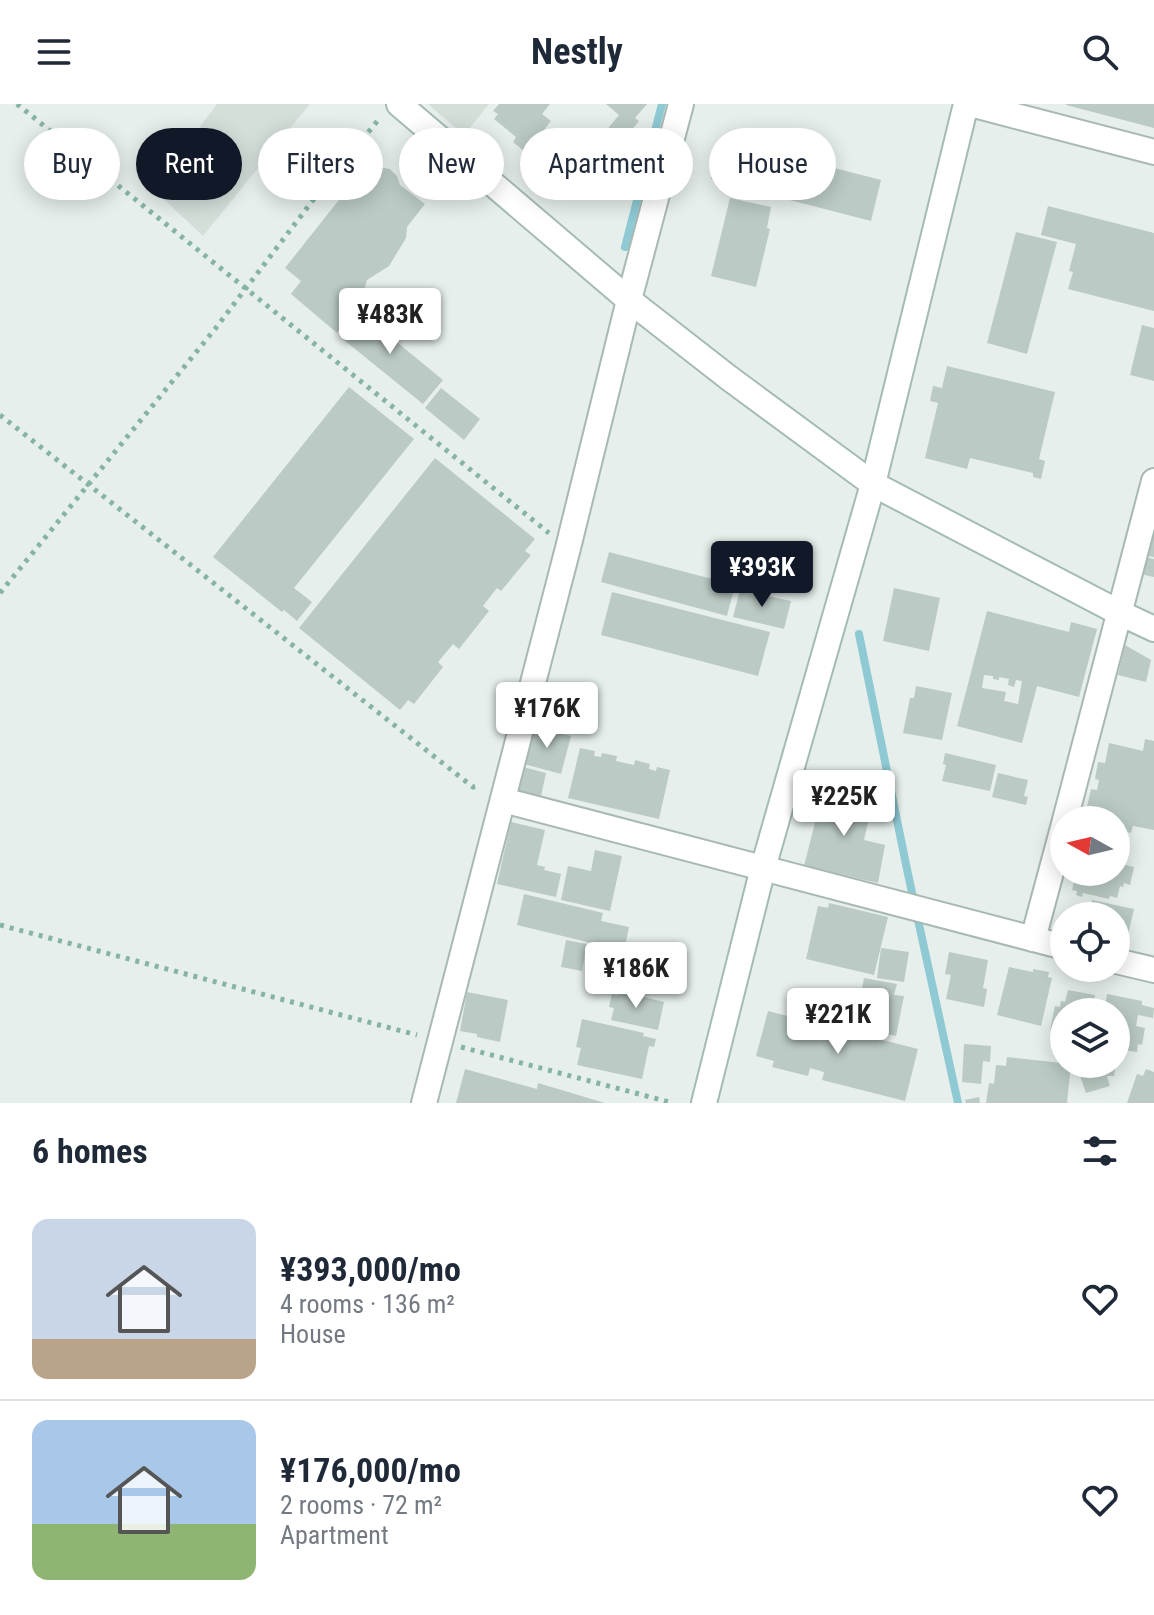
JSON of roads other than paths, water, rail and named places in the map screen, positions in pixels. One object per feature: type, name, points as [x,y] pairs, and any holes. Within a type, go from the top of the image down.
[{"type":"street","points":[[424,1103],[681,104]]},
{"type":"street","points":[[704,1103],[763,868],[873,484],[968,104],[1154,152]]},
{"type":"street","points":[[391,108],[629,300],[873,484],[1154,629]]},
{"type":"street","points":[[1068,806],[1154,481]]},
{"type":"street","points":[[506,790],[763,868],[1050,943]]},
{"type":"street","points":[[1033,939],[1050,875]]},
{"type":"street","points":[[1130,964],[1154,969]]},
{"type":"waterway","points":[[625,247],[662,104]]},
{"type":"waterway","points":[[859,634],[958,1103]]}]
